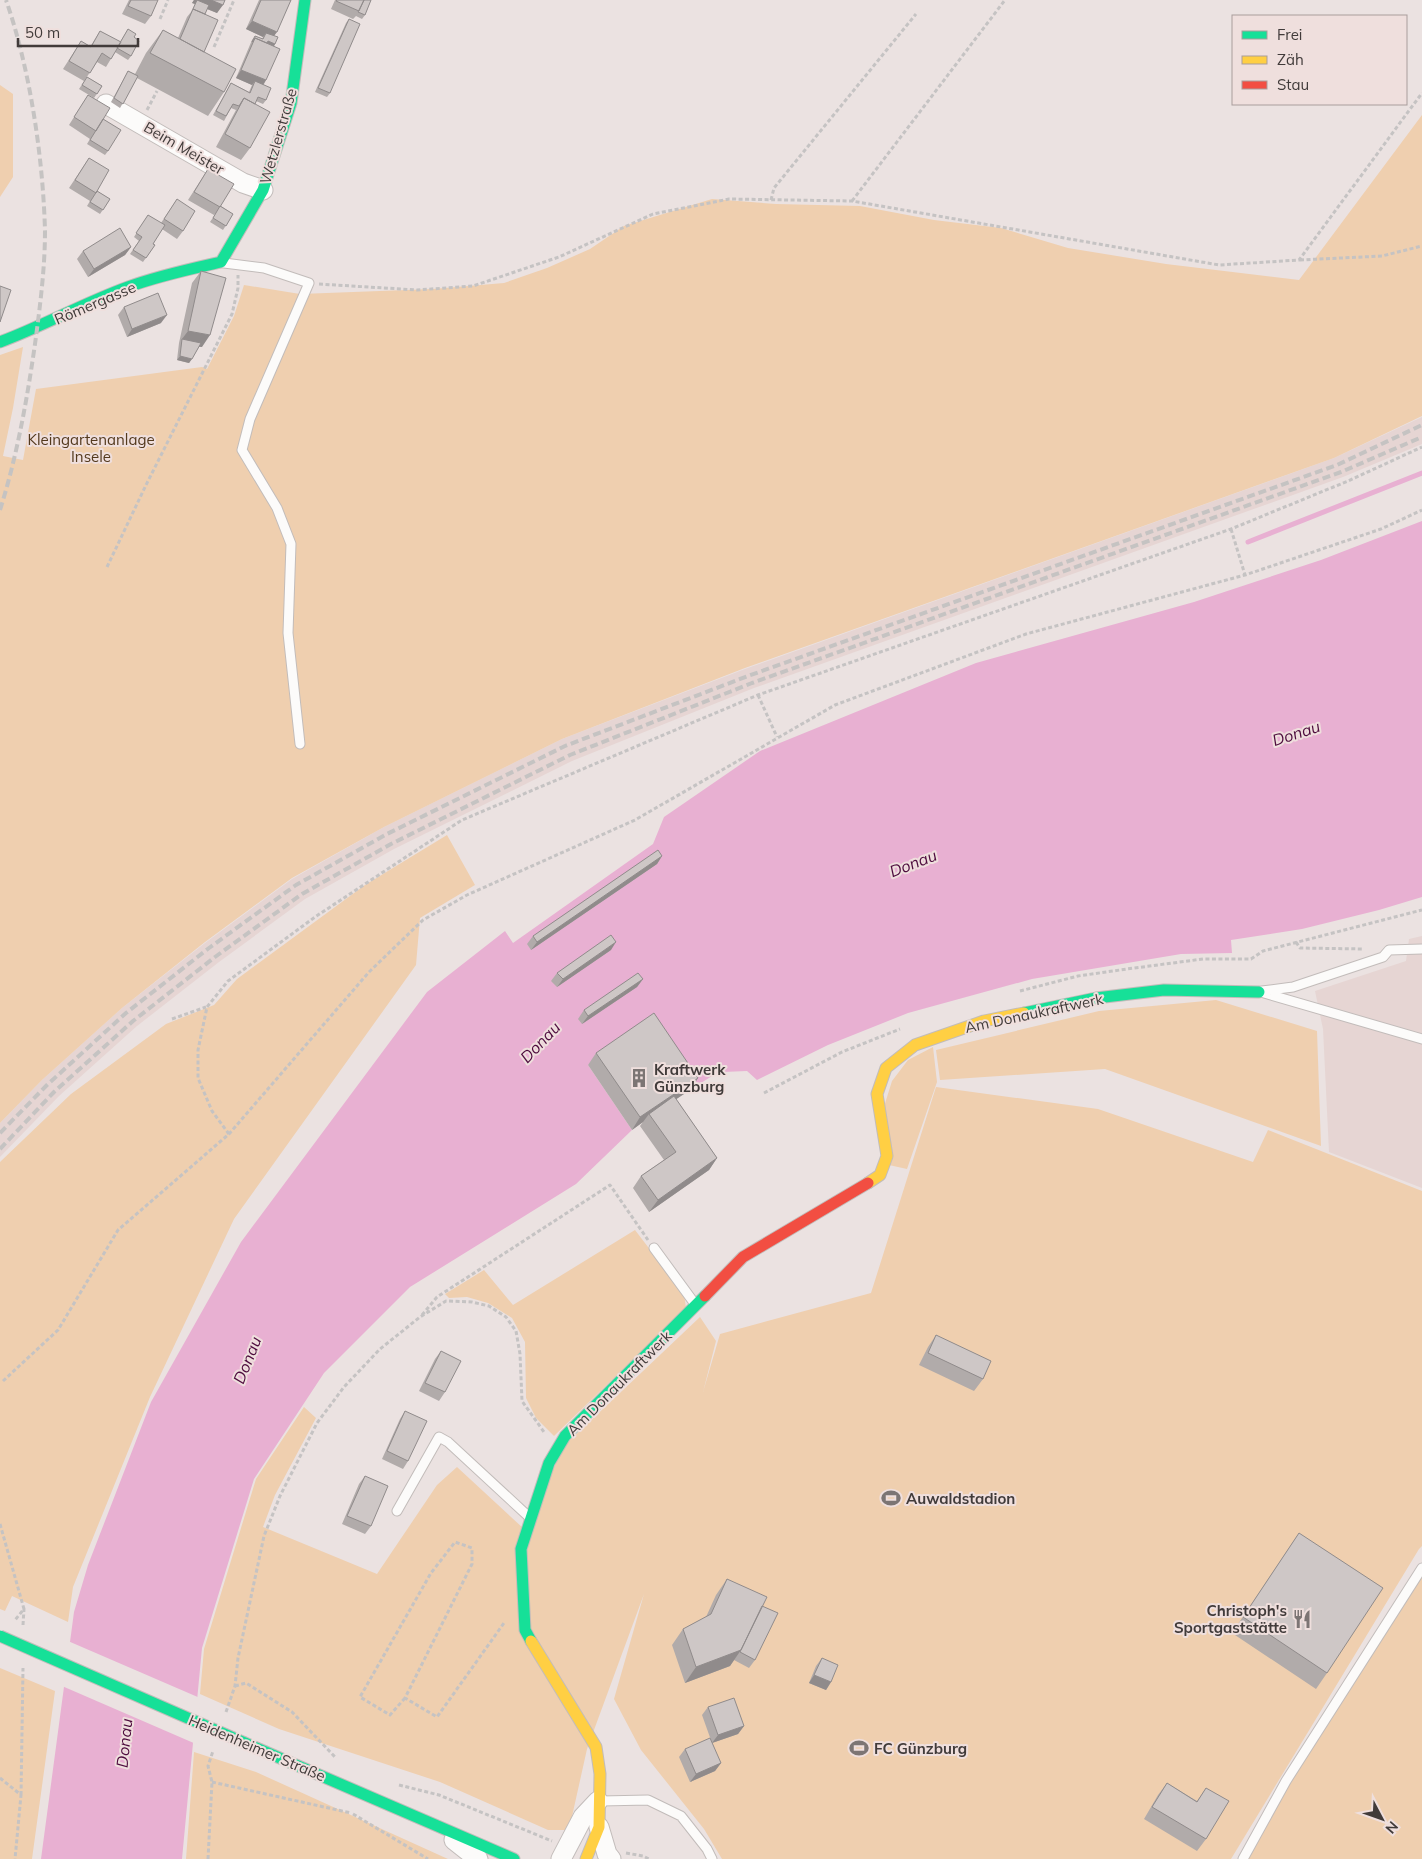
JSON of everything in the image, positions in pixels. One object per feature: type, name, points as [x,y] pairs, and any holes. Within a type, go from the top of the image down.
[{"type":"street","name":"Wetzlerstraße","points":[[221,262],[263,190],[291,103],[305,0]]},
{"type":"street","name":"Beim Meister","points":[[106,104],[141,122],[243,183],[263,190]]},
{"type":"street","name":"Römergasse","points":[[0,342],[37,328],[94,300],[130,286],[221,262]]},
{"type":"street","name":"Am Donaukraftwerk","points":[[586,1859],[599,1827],[600,1774],[596,1748],[525,1630],[524,1612],[521,1549],[549,1463],[565,1436],[659,1344],[695,1304],[743,1257],[865,1186],[880,1175],[887,1156],[877,1094],[886,1068],[915,1045],[984,1021],[1096,998],[1164,990],[1259,992]]},
{"type":"street","name":"Heidenheimer Straße","points":[[0,1636],[514,1859]]},
{"type":"street","points":[[564,1853],[583,1817],[598,1801]]},
{"type":"street","points":[[433,1824],[478,1859]]},
{"type":"street","points":[[599,1827],[610,1859]]},
{"type":"lane","points":[[221,262],[264,268],[309,283],[250,419],[242,450],[276,508],[291,544],[288,633],[300,744]]},
{"type":"lane","name":"Am Donaukraftwerk","points":[[1259,992],[1293,987],[1383,957],[1389,950],[1422,949]]},
{"type":"lane","name":"Am Donaukraftwerk","points":[[1259,992],[1422,1039]]},
{"type":"lane","points":[[654,1248],[695,1304]]},
{"type":"lane","points":[[397,1511],[439,1437],[448,1442],[530,1518]]},
{"type":"lane","points":[[1243,1859],[1286,1782],[1422,1568]]},
{"type":"lane","points":[[598,1801],[648,1800],[681,1816],[707,1849],[712,1859]]},
{"type":"path","points":[[160,19],[168,0]]},
{"type":"path","points":[[214,47],[234,0]]},
{"type":"path","points":[[852,201],[1005,0]]},
{"type":"path","points":[[771,200],[774,188],[916,14]]},
{"type":"path","points":[[141,122],[157,91]]},
{"type":"path","points":[[1299,260],[1422,93]]},
{"type":"path","points":[[309,283],[417,290],[473,286],[559,257],[653,214],[729,199],[852,201],[1219,265],[1382,256],[1422,246]]},
{"type":"path","points":[[107,567],[232,314],[238,288],[238,264]]},
{"type":"path","points":[[229,1134],[212,1111],[198,1078],[198,1050],[207,1007],[228,981],[315,917],[462,820],[758,695],[1230,529],[1348,481],[1422,448]]},
{"type":"path","points":[[4,1381],[58,1330],[118,1230],[229,1134],[369,972],[423,920],[467,895],[635,820],[835,705],[1026,634],[1245,575],[1381,529],[1422,510]]},
{"type":"path","points":[[1230,529],[1245,575]]},
{"type":"path","points":[[758,695],[777,737]]},
{"type":"path","points":[[1389,950],[1300,948],[1296,942],[1422,910]]},
{"type":"path","points":[[172,1019],[207,1007]]},
{"type":"path","points":[[764,1092],[842,1052],[886,1035]]},
{"type":"path","points":[[420,1317],[438,1297],[610,1185],[654,1248]]},
{"type":"path","points":[[338,1761],[292,1712],[246,1683],[235,1686],[238,1658],[264,1536],[280,1496],[317,1423],[344,1387],[380,1349],[420,1317],[446,1301],[472,1302],[489,1306],[506,1317],[516,1331],[520,1354],[522,1401],[541,1430],[559,1445]]},
{"type":"path","points":[[0,1524],[24,1609],[23,1629]]},
{"type":"path","points":[[455,1542],[472,1548],[472,1564],[405,1698],[390,1715],[360,1697],[431,1573],[455,1542]]},
{"type":"path","points":[[12,1623],[24,1609]]},
{"type":"path","points":[[405,1698],[437,1717],[507,1620],[524,1612]]},
{"type":"path","points":[[16,1859],[21,1795],[23,1658]]},
{"type":"path","points":[[0,1778],[21,1795]]},
{"type":"path","points":[[208,1859],[212,1782],[351,1813],[428,1859]]},
{"type":"path","points":[[394,1784],[439,1796],[564,1853]]},
{"type":"shaded area","points":[[1422,417],[1422,444],[1343,477],[754,688],[572,761],[394,849],[305,899],[219,962],[137,1026],[59,1096],[0,1157],[0,1123],[42,1080],[122,1008],[205,943],[292,879],[384,827],[562,739],[745,669],[1334,458]]},
{"type":"shaded area","points":[[1422,936],[1422,1188],[1329,1152],[1323,1029],[1315,991],[1406,961],[1409,939]]},
{"type":"green space","points":[[0,85],[13,94],[13,177],[0,197]]},
{"type":"green space","name":"Kleingartenanlage Insele","points":[[1422,115],[1422,416],[1334,458],[745,668],[562,739],[384,827],[292,878],[205,942],[122,1008],[42,1080],[0,1123],[0,355],[23,347],[3,456],[23,460],[36,389],[202,367],[207,369],[234,316],[244,285],[300,294],[433,289],[504,283],[547,268],[590,249],[624,226],[712,199],[776,204],[860,206],[934,220],[1001,228],[1068,248],[1166,264],[1299,280]]},
{"type":"green space","points":[[447,835],[475,885],[420,918],[416,965],[234,1219],[150,1397],[73,1587],[68,1622],[12,1596],[5,1611],[0,1609],[0,1162],[71,1094],[166,1024],[214,1005],[237,979],[365,885]]},
{"type":"green space","points":[[1216,1000],[1317,1031],[1321,1146],[1105,1069],[940,1080],[936,1050],[1099,1011]]},
{"type":"green space","points":[[933,1047],[937,1082],[907,1169],[889,1165],[883,1110],[892,1081],[908,1060]]},
{"type":"green space","points":[[936,1087],[1098,1109],[1253,1162],[1268,1130],[1422,1191],[1422,1546],[1231,1859],[722,1859],[704,1829],[641,1750],[614,1699],[644,1594],[587,1749],[569,1830],[548,1830],[440,1782],[279,1729],[200,1694],[204,1649],[256,1479],[304,1407],[316,1418],[275,1495],[263,1527],[377,1574],[437,1485],[457,1467],[523,1528],[566,1444],[700,1317],[716,1341],[703,1392],[720,1334],[871,1293]]},
{"type":"green space","points":[[635,1230],[684,1294],[686,1308],[554,1436],[536,1418],[526,1398],[525,1342],[512,1318],[488,1303],[467,1297],[449,1298],[445,1294],[484,1270],[513,1305]]},
{"type":"green space","points":[[1422,1573],[1422,1859],[1246,1859],[1285,1786]]},
{"type":"green space","points":[[0,1668],[55,1691],[32,1859],[0,1859]]},
{"type":"green space","points":[[194,1752],[256,1772],[448,1859],[186,1859]]},
{"type":"water","name":"Donau","points":[[1422,521],[1422,897],[1302,929],[1231,940],[1232,953],[1181,954],[1032,979],[908,1013],[828,1045],[757,1080],[747,1071],[723,1072],[712,1076],[690,1090],[645,1026],[588,1065],[632,1130],[576,1184],[410,1287],[324,1373],[254,1479],[202,1648],[182,1859],[41,1859],[74,1612],[88,1565],[151,1402],[241,1242],[427,992],[505,931],[513,943],[653,844],[664,817],[760,751],[976,663],[1194,602],[1321,560]]},
{"type":"pier","points":[[68,1641],[200,1698],[196,1744],[62,1686]]},
{"type":"building","points":[[131,0],[158,0],[151,16],[128,6]]},
{"type":"building","points":[[197,0],[209,5],[205,14],[193,9]]},
{"type":"building","points":[[211,0],[225,0],[223,5]]},
{"type":"building","points":[[261,0],[291,0],[277,32],[252,21]]},
{"type":"building","points":[[337,0],[364,0],[359,11]]},
{"type":"building","points":[[364,0],[371,0],[365,15],[358,12]]},
{"type":"building","points":[[193,9],[218,20],[204,52],[180,39]]},
{"type":"building","points":[[349,19],[360,24],[330,93],[318,88]]},
{"type":"building","points":[[128,29],[136,34],[134,37],[139,41],[131,56],[117,48]]},
{"type":"building","points":[[163,30],[236,69],[224,92],[150,53]]},
{"type":"building","points":[[100,31],[121,42],[111,59],[102,53],[90,73],[69,61],[81,41],[91,47]]},
{"type":"building","points":[[266,33],[278,37],[275,44],[255,38],[252,42],[255,36],[263,39]]},
{"type":"building","points":[[255,38],[280,49],[266,80],[241,70]]},
{"type":"building","points":[[128,71],[138,76],[123,104],[114,98]]},
{"type":"building","points":[[87,77],[102,86],[97,94],[82,85]]},
{"type":"building","points":[[255,81],[271,88],[266,100],[258,97],[255,104],[244,98],[239,106],[233,104],[226,116],[216,111],[231,83],[250,93]]},
{"type":"building","points":[[88,95],[110,108],[96,131],[74,117]]},
{"type":"building","points":[[244,98],[270,112],[250,148],[225,134]]},
{"type":"building","points":[[103,119],[121,130],[108,151],[90,140]]},
{"type":"building","points":[[89,158],[109,170],[96,193],[75,180]]},
{"type":"building","points":[[208,169],[234,184],[220,207],[194,192]]},
{"type":"building","points":[[97,191],[110,199],[103,210],[90,202]]},
{"type":"building","points":[[177,199],[195,211],[183,231],[164,219]]},
{"type":"building","points":[[220,206],[233,214],[226,226],[213,218]]},
{"type":"building","points":[[148,215],[165,225],[146,258],[133,250],[142,237],[136,233]]},
{"type":"building","points":[[120,228],[131,247],[94,269],[83,251]]},
{"type":"building","points":[[201,271],[226,278],[210,335],[188,331]]},
{"type":"building","points":[[0,286],[11,290],[0,322]]},
{"type":"building","points":[[158,293],[167,315],[132,329],[124,307]]},
{"type":"building","points":[[182,339],[201,343],[192,359],[180,356]]},
{"type":"building","points":[[658,850],[662,856],[537,942],[533,936]]},
{"type":"building","points":[[611,935],[616,942],[563,979],[557,973]]},
{"type":"building","points":[[638,973],[643,979],[588,1016],[584,1010]]},
{"type":"building","name":"Kraftwerk Günzburg","points":[[654,1013],[698,1078],[640,1117],[596,1053]]},
{"type":"building","points":[[674,1096],[717,1158],[658,1200],[641,1176],[676,1152],[649,1114]]},
{"type":"building","points":[[936,1335],[991,1361],[983,1379],[928,1353]]},
{"type":"building","points":[[441,1351],[461,1361],[445,1392],[425,1383]]},
{"type":"building","points":[[405,1411],[427,1421],[408,1461],[387,1451]]},
{"type":"building","points":[[365,1476],[388,1486],[371,1526],[347,1516]]},
{"type":"building","name":"Christoph's Sportgaststätte","points":[[1299,1533],[1383,1588],[1327,1673],[1243,1617]]},
{"type":"building","points":[[727,1579],[767,1597],[741,1650],[696,1667],[683,1629],[711,1614]]},
{"type":"building","points":[[762,1606],[778,1613],[755,1660],[740,1652]]},
{"type":"building","points":[[822,1658],[838,1665],[831,1682],[814,1675]]},
{"type":"building","points":[[734,1698],[744,1726],[718,1735],[708,1707]]},
{"type":"building","points":[[710,1738],[721,1763],[696,1774],[685,1749]]},
{"type":"building","points":[[1167,1783],[1197,1802],[1206,1788],[1229,1801],[1206,1839],[1152,1807]]},
{"type":"waterway","points":[[1248,542],[1422,473]]},
{"type":"railway","points":[[0,510],[21,428],[29,386],[42,288],[45,231],[44,203],[34,114],[22,55],[6,0]]},
{"type":"railway","points":[[0,1133],[47,1085],[126,1013],[209,948],[296,885],[387,834],[565,746],[748,676],[1337,465],[1422,425]]},
{"type":"railway","points":[[0,1149],[54,1092],[133,1021],[215,957],[302,894],[391,844],[570,755],[752,683],[1341,472],[1422,437]]},
{"type":"traffic: fast","points":[[0,342],[95,300],[139,283],[221,262],[263,190],[291,103],[305,0]]},
{"type":"traffic: fast","points":[[1024,1013],[1096,998],[1164,990],[1259,992]]},
{"type":"traffic: fast","points":[[531,1641],[525,1630],[521,1549],[549,1463],[565,1436],[705,1296]]},
{"type":"traffic: fast","points":[[0,1636],[245,1743]]},
{"type":"traffic: fast","points":[[245,1743],[514,1859]]},
{"type":"traffic: slow","points":[[868,1183],[880,1175],[887,1156],[877,1094],[886,1068],[915,1045],[984,1021],[1024,1013]]},
{"type":"traffic: slow","points":[[531,1641],[596,1747],[600,1774],[599,1827],[586,1859]]},
{"type":"traffic: jam","points":[[705,1296],[743,1257],[868,1183]]},
{"type":"place","name":"Kraftwerk Günzburg","points":[[639,1078]]},
{"type":"place","name":"Auwaldstadion","points":[[891,1498]]},
{"type":"place","name":"Christoph's Sportgaststätte","points":[[1302,1619]]},
{"type":"place","name":"FC Günzburg","points":[[859,1748]]}]
